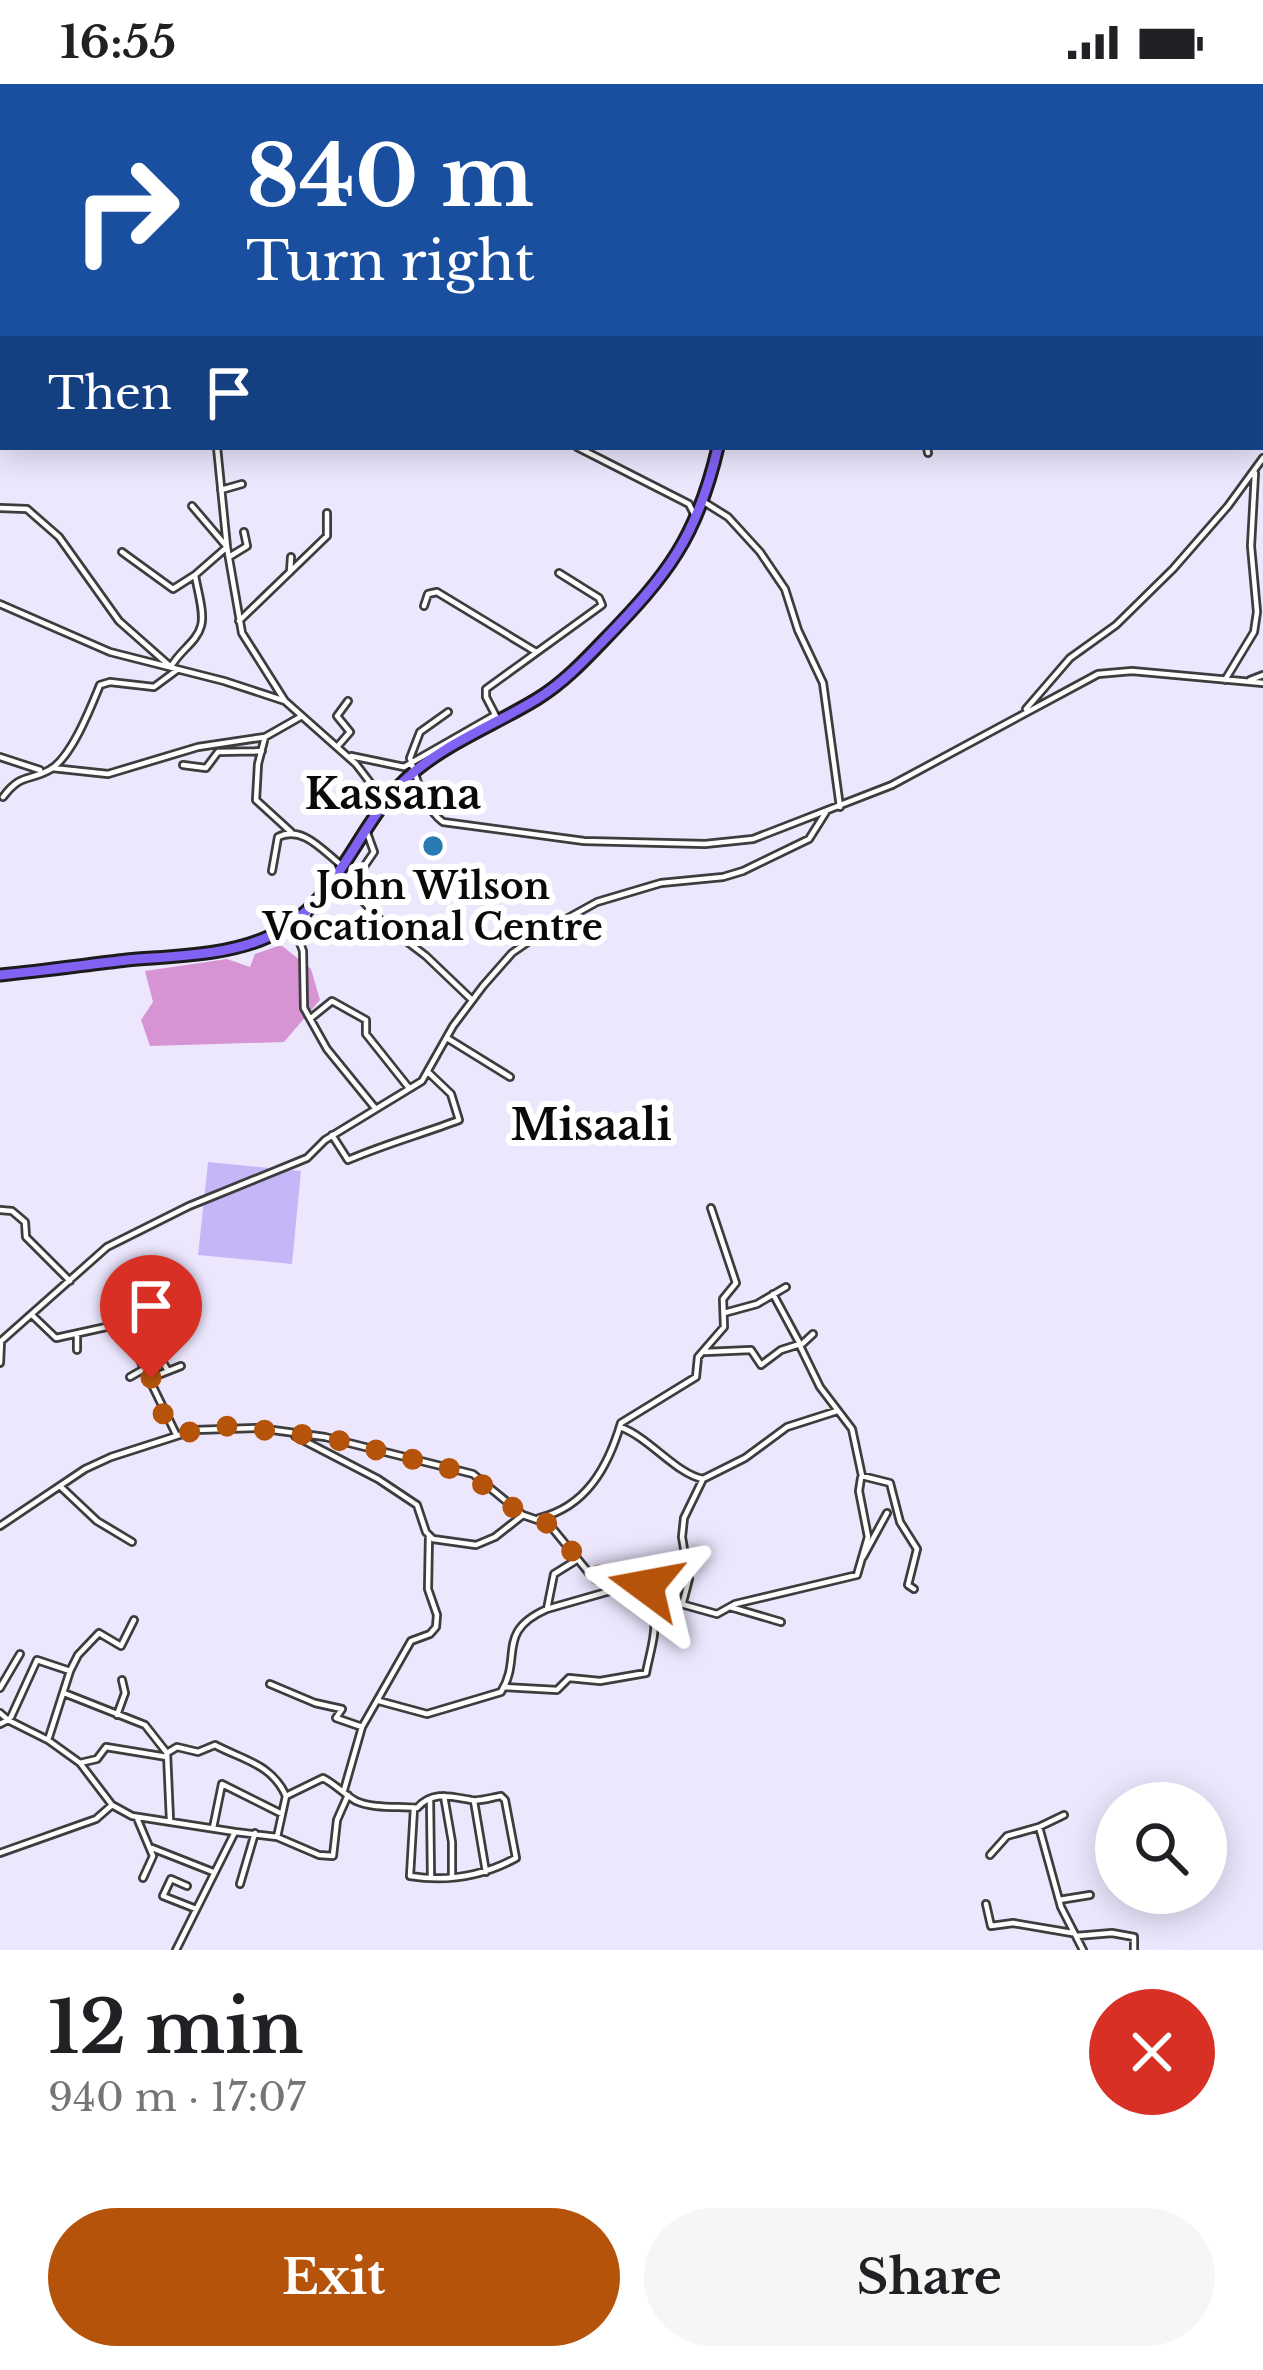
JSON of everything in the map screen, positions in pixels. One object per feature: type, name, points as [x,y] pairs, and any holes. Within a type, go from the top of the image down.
[{"type":"main road","points":[[0,975],[235,947],[273,934],[311,906],[344,867],[413,767],[545,694],[661,580],[704,502],[717,450]]},
{"type":"street","points":[[217,450],[239,621],[250,650],[285,701],[346,754],[386,802]]},
{"type":"street","points":[[583,450],[689,503],[696,520]]},
{"type":"street","points":[[1022,713],[1070,658],[1116,625],[1173,569],[1263,458]]},
{"type":"street","points":[[1225,680],[1254,632],[1257,612],[1251,546],[1255,469]]},
{"type":"street","points":[[221,490],[242,484]]},
{"type":"street","points":[[704,502],[728,517],[785,589],[823,683],[841,807]]},
{"type":"street","points":[[192,506],[227,547]]},
{"type":"street","points":[[0,508],[26,509],[59,537],[119,621],[174,669]]},
{"type":"street","points":[[239,621],[327,536],[327,513]]},
{"type":"street","points":[[229,557],[247,546],[244,532]]},
{"type":"street","points":[[122,552],[173,589],[227,547]]},
{"type":"street","points":[[290,572],[291,556]]},
{"type":"street","points":[[497,717],[485,691],[602,605],[599,598],[560,573]]},
{"type":"street","points":[[52,768],[80,730],[100,685],[154,687],[174,669],[177,653],[203,622],[195,575]]},
{"type":"street","points":[[424,607],[428,594],[437,592],[536,652]]},
{"type":"street","points":[[0,604],[110,652],[285,701]]},
{"type":"street","points":[[448,712],[419,732],[411,749],[427,806],[443,822],[584,841],[732,843],[773,834],[841,807],[932,765],[1081,681],[1114,671],[1263,683]]},
{"type":"street","points":[[1245,682],[1263,675]]},
{"type":"street","points":[[337,748],[350,732],[337,718],[348,701]]},
{"type":"street","points":[[3,797],[18,779],[42,770],[103,775],[198,747],[266,737],[302,716]]},
{"type":"street","points":[[266,737],[256,800],[291,832],[304,836],[344,867]]},
{"type":"street","points":[[183,765],[206,769],[218,752],[262,751]]},
{"type":"street","points":[[346,754],[413,767]]},
{"type":"street","points":[[0,758],[42,770]]},
{"type":"street","points":[[0,1364],[1,1342],[107,1247],[308,1159],[332,1135],[425,1078],[472,1000],[512,953],[597,902],[661,883],[743,871],[808,839],[826,812]]},
{"type":"street","points":[[366,830],[374,852],[355,874],[350,888],[472,1000]]},
{"type":"street","points":[[272,872],[278,837],[291,832]]},
{"type":"street","points":[[311,906],[297,935],[303,951],[304,1008],[327,1049],[375,1108]]},
{"type":"street","points":[[311,1018],[332,1001],[355,1012],[366,1020],[366,1034],[409,1088]]},
{"type":"street","points":[[447,1038],[510,1077]]},
{"type":"street","points":[[332,1135],[348,1160],[379,1144],[459,1120],[451,1094],[428,1072]]},
{"type":"street","points":[[539,1519],[578,1501],[611,1456],[625,1419],[696,1377],[701,1353],[722,1331],[723,1299],[736,1282],[711,1208]]},
{"type":"street","points":[[0,1210],[12,1211],[25,1222],[26,1237],[70,1281]]},
{"type":"street","points":[[724,1313],[758,1304],[785,1287]]},
{"type":"street","points":[[0,1526],[90,1466],[176,1434],[216,1426],[325,1437],[472,1474],[523,1515],[555,1529],[590,1573],[646,1586],[668,1602],[717,1614],[857,1575],[868,1537],[859,1491],[858,1443],[814,1377],[773,1294]]},
{"type":"street","points":[[32,1315],[47,1326],[51,1337],[88,1336]]},
{"type":"street","points":[[79,1338],[138,1320],[168,1371]]},
{"type":"street","points":[[701,1353],[750,1349],[761,1364],[813,1334]]},
{"type":"street","points":[[77,1350],[79,1338]]},
{"type":"street","points":[[138,1356],[176,1434]]},
{"type":"street","points":[[151,1378],[181,1366]]},
{"type":"street","points":[[130,1376],[144,1369]]},
{"type":"street","points":[[620,1427],[691,1477],[703,1479],[745,1458],[792,1425],[837,1411]]},
{"type":"street","points":[[0,1713],[80,1763],[112,1805],[137,1818],[277,1837],[332,1856],[362,1727],[412,1641],[436,1628],[428,1589],[429,1536],[417,1505],[378,1478],[290,1432]]},
{"type":"street","points":[[862,1476],[890,1483],[900,1522],[918,1552],[908,1586],[914,1589]]},
{"type":"street","points":[[681,1604],[688,1579],[684,1518],[703,1479]]},
{"type":"street","points":[[61,1487],[98,1521],[133,1542]]},
{"type":"street","points":[[863,1557],[887,1513]]},
{"type":"street","points":[[429,1536],[476,1545],[523,1515]]},
{"type":"street","points":[[863,1523],[874,1536]]},
{"type":"street","points":[[547,1609],[554,1574],[576,1560]]},
{"type":"street","points":[[379,1701],[436,1713],[495,1695],[505,1687],[557,1690],[567,1679],[600,1681],[646,1673],[655,1647],[655,1625],[650,1604],[632,1582]]},
{"type":"street","points":[[505,1687],[511,1641],[526,1618],[632,1582]]},
{"type":"street","points":[[730,1607],[781,1622]]},
{"type":"street","points":[[48,1740],[70,1671],[94,1636],[102,1633],[120,1646],[134,1620]]},
{"type":"street","points":[[0,1688],[20,1654]]},
{"type":"street","points":[[0,1724],[8,1720],[37,1660],[70,1671]]},
{"type":"street","points":[[117,1715],[125,1693],[122,1680]]},
{"type":"street","points":[[270,1684],[315,1703],[343,1708],[336,1718],[362,1727]]},
{"type":"street","points":[[64,1693],[145,1725],[167,1755],[170,1820]]},
{"type":"street","points":[[80,1763],[97,1760],[107,1747],[167,1755],[177,1748],[198,1752],[218,1746],[272,1773],[286,1796],[277,1837]]},
{"type":"street","points":[[286,1796],[319,1778],[360,1803],[414,1808],[430,1799],[459,1794],[473,1801],[504,1798],[517,1856],[487,1873],[415,1878],[408,1870],[414,1808]]},
{"type":"street","points":[[213,1828],[222,1784],[282,1814]]},
{"type":"street","points":[[444,1796],[452,1877]]},
{"type":"street","points":[[430,1799],[431,1878]]},
{"type":"street","points":[[473,1801],[487,1873]]},
{"type":"street","points":[[0,1853],[96,1820],[112,1805]]},
{"type":"street","points":[[990,1855],[1007,1836],[1064,1815]]},
{"type":"street","points":[[137,1818],[152,1849],[143,1878]]},
{"type":"street","points":[[1039,1827],[1059,1900],[1083,1950]]},
{"type":"street","points":[[176,1950],[235,1832]]},
{"type":"street","points":[[240,1884],[255,1833]]},
{"type":"street","points":[[152,1849],[216,1873]]},
{"type":"street","points":[[187,1886],[171,1879],[164,1896],[197,1909]]},
{"type":"street","points":[[1059,1900],[1090,1895]]},
{"type":"street","points":[[986,1904],[990,1925],[1013,1923],[1074,1935],[1112,1933],[1134,1937],[1134,1950]]},
{"type":"shaded area","points":[[281,945],[311,969],[320,1000],[284,1042],[150,1046],[141,1020],[153,1002],[145,971],[227,959],[250,967],[255,954]]},
{"type":"sand","points":[[208,1162],[301,1171],[292,1264],[198,1255]]},
{"type":"place","name":"John Wilson Vocational Centre","points":[[433,846]]},
{"type":"district","name":"Kassana","points":[[393,794]]},
{"type":"district","name":"Misaali","points":[[591,1125]]},
{"type":"route","points":[[151,1378],[162,1412],[176,1434],[208,1427],[258,1428],[325,1437],[467,1473],[523,1515],[549,1524],[582,1568],[646,1586]]}]
